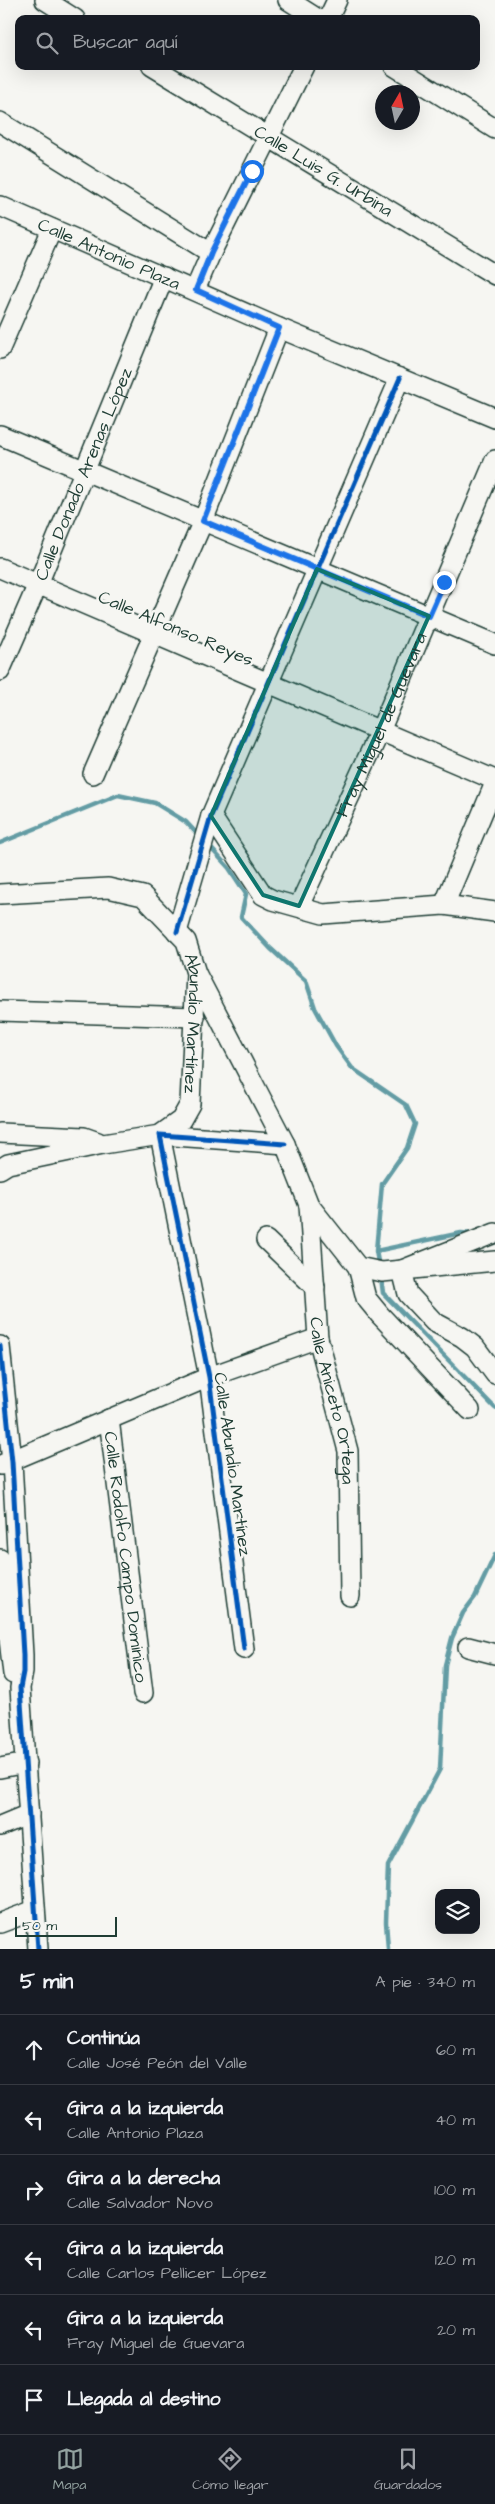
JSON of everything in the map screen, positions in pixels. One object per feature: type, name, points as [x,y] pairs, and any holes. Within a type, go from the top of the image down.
[{"type":"street","points":[[44,0],[68,15]]},
{"type":"street","points":[[288,0],[312,15]]},
{"type":"street","points":[[330,15],[337,0]]},
{"type":"street","name":"Calle Luis G. Urbina","points":[[158,70],[495,275]]},
{"type":"street","points":[[196,290],[211,253],[302,70]]},
{"type":"street","points":[[400,70],[495,129]]},
{"type":"street","points":[[0,122],[211,253]]},
{"type":"street","name":"Calle Antonio Plaza","points":[[0,206],[196,290],[279,328],[495,418]]},
{"type":"street","points":[[0,349],[52,228]]},
{"type":"street","name":"Calle Donado Arenas López","points":[[0,671],[38,584],[164,277]]},
{"type":"street","points":[[93,774],[203,521],[279,328]]},
{"type":"street","points":[[178,932],[210,819],[400,378]]},
{"type":"street","points":[[0,435],[495,644]]},
{"type":"street","name":"Fray Miguel de Guevara","points":[[298,906],[380,731],[495,460]]},
{"type":"street","name":"Calle Alfonso Reyes","points":[[0,568],[495,782]]},
{"type":"street","points":[[444,905],[495,782]]},
{"type":"street","points":[[210,819],[264,895],[273,900],[323,914],[444,905],[495,912]]},
{"type":"street","name":"Abundio Martínez","points":[[0,894],[108,888],[143,896],[186,941],[196,974],[190,1104],[181,1120],[160,1136],[103,1144],[8,1164],[0,1169]]},
{"type":"street","points":[[196,974],[286,1144],[309,1205],[368,1270],[366,1298],[470,1410]]},
{"type":"street","points":[[0,1011],[195,1017]]},
{"type":"street","points":[[0,1133],[84,1136],[103,1144]]},
{"type":"street","points":[[160,1136],[286,1144]]},
{"type":"street","name":"Calle Abundio Martínez","points":[[160,1136],[209,1377],[244,1649]]},
{"type":"street","name":"Calle Aniceto Ortega","points":[[309,1205],[318,1338],[348,1451],[350,1596]]},
{"type":"street","points":[[402,1270],[495,1233]]},
{"type":"street","points":[[266,1240],[315,1287]]},
{"type":"street","points":[[368,1270],[402,1270],[495,1261]]},
{"type":"street","points":[[402,1270],[408,1294],[434,1322],[462,1337],[475,1347],[495,1374]]},
{"type":"street","points":[[6,1463],[209,1377],[318,1338]]},
{"type":"street","points":[[0,1346],[14,1678]]},
{"type":"street","name":"Calle Rodolfo Campo Dominico","points":[[109,1419],[143,1693]]},
{"type":"street","points":[[0,1559],[26,1763],[38,1949]]},
{"type":"street","points":[[468,1647],[495,1654]]},
{"type":"street","points":[[0,1768],[26,1763]]},
{"type":"street","points":[[0,1826],[29,1814]]},
{"type":"street","points":[[0,1923],[35,1910]]},
{"type":"highlighted area","points":[[317,569],[429,616],[299,906],[263,895],[211,816]]},
{"type":"waterway","points":[[0,843],[118,795],[155,803],[186,822],[200,837]]},
{"type":"waterway","points":[[209,846],[229,868],[246,894],[241,917],[270,948],[306,981],[315,1008],[336,1046],[352,1068],[406,1105],[415,1124],[407,1148],[382,1184],[376,1251],[379,1267]]},
{"type":"waterway","points":[[376,1251],[461,1233],[474,1234]]},
{"type":"waterway","points":[[381,1277],[383,1293],[495,1408]]},
{"type":"waterway","points":[[388,1949],[386,1922],[388,1866],[440,1769],[445,1665],[452,1638],[463,1613],[475,1597],[495,1555]]},
{"type":"cycle path","points":[[177,932],[211,816],[400,378]]},
{"type":"cycle path","points":[[244,1649],[209,1377],[160,1135],[285,1144]]},
{"type":"cycle path","points":[[0,1346],[12,1462],[23,1655],[23,1672],[20,1688],[38,1949]]},
{"type":"route","points":[[252,171],[211,253],[196,290],[279,328],[203,521],[429,616],[444,582]]}]
